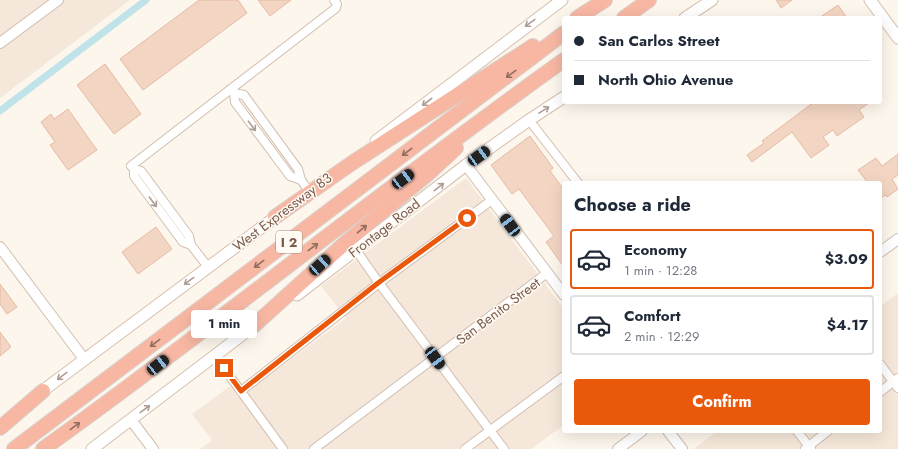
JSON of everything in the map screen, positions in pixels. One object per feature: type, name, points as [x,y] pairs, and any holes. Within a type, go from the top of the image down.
[{"type":"highway","points":[[580,16],[605,0]]},
{"type":"highway","points":[[588,16],[612,0]]},
{"type":"highway","points":[[627,16],[649,0]]},
{"type":"highway","points":[[275,217],[352,163],[562,27]]},
{"type":"highway","name":"I 2","points":[[14,449],[562,35]]},
{"type":"highway","name":"I 2","points":[[43,449],[122,393],[470,127],[562,61]]},
{"type":"highway","points":[[249,330],[344,244],[429,173],[515,95]]},
{"type":"highway","points":[[0,428],[43,391]]},
{"type":"main road","name":"West Expressway 83","points":[[0,422],[562,0]]},
{"type":"main road","points":[[688,16],[712,0]]},
{"type":"main road","points":[[870,0],[882,16]]},
{"type":"main road","points":[[882,16],[898,38]]},
{"type":"main road","name":"Frontage Road","points":[[92,449],[466,165],[562,98]]},
{"type":"street","points":[[0,43],[58,0]]},
{"type":"street","points":[[208,267],[191,245],[189,236],[141,171],[134,169],[131,166],[233,91],[336,8],[334,0]]},
{"type":"street","points":[[233,91],[244,95],[298,169],[301,180],[309,191]]},
{"type":"street","points":[[529,120],[576,181]]},
{"type":"street","points":[[466,165],[562,293]]},
{"type":"street","points":[[241,391],[378,283],[492,200]]},
{"type":"street","points":[[882,251],[898,239]]},
{"type":"street","points":[[0,247],[84,359]]},
{"type":"street","points":[[356,250],[378,283],[504,449]]},
{"type":"street","name":"San Benito Street","points":[[314,449],[547,273]]},
{"type":"street","points":[[215,356],[283,449]]},
{"type":"street","points":[[882,366],[896,383],[882,391]]},
{"type":"street","points":[[465,449],[562,377]]},
{"type":"street","points":[[131,420],[153,449]]},
{"type":"street","points":[[618,449],[639,433]]},
{"type":"street","points":[[670,433],[682,449]]},
{"type":"street","points":[[798,433],[808,448],[826,433]]},
{"type":"shaded area","points":[[0,0],[130,0],[0,98]]},
{"type":"shaded area","points":[[466,178],[562,306],[562,426],[531,449],[200,449],[212,440],[192,414],[230,386],[239,398],[346,318],[321,286]]},
{"type":"shaded area","points":[[898,293],[898,449],[694,449],[714,433],[882,433],[882,305]]},
{"type":"building","points":[[199,0],[238,0],[247,13],[143,90],[120,59]]},
{"type":"building","points":[[258,0],[291,0],[270,16]]},
{"type":"building","points":[[776,0],[792,0],[781,8]]},
{"type":"building","points":[[838,5],[846,16],[822,16]]},
{"type":"building","points":[[105,64],[141,114],[114,134],[77,85]]},
{"type":"building","points":[[811,104],[867,104],[859,110],[864,117],[837,136],[833,130],[823,137],[829,145],[811,158],[792,132],[752,162],[747,155],[764,143],[762,141]]},
{"type":"building","points":[[68,109],[97,150],[68,170],[50,145],[55,142],[41,122],[51,114],[54,119]]},
{"type":"building","points":[[530,136],[553,168],[550,171],[562,187],[562,264],[546,242],[554,236],[519,189],[512,194],[491,165]]},
{"type":"building","points":[[898,154],[898,175],[892,179],[898,189],[887,197],[885,195],[882,197],[882,181],[866,181],[858,170],[876,158],[882,166]]},
{"type":"building","points":[[156,227],[172,249],[138,274],[122,252]]},
{"type":"building","points":[[0,284],[17,307],[7,314],[0,304]]},
{"type":"building","points":[[0,332],[11,347],[0,356]]},
{"type":"waterway","points":[[0,111],[146,0]]},
{"type":"route","points":[[224,368],[241,391],[378,283],[467,218]]}]
